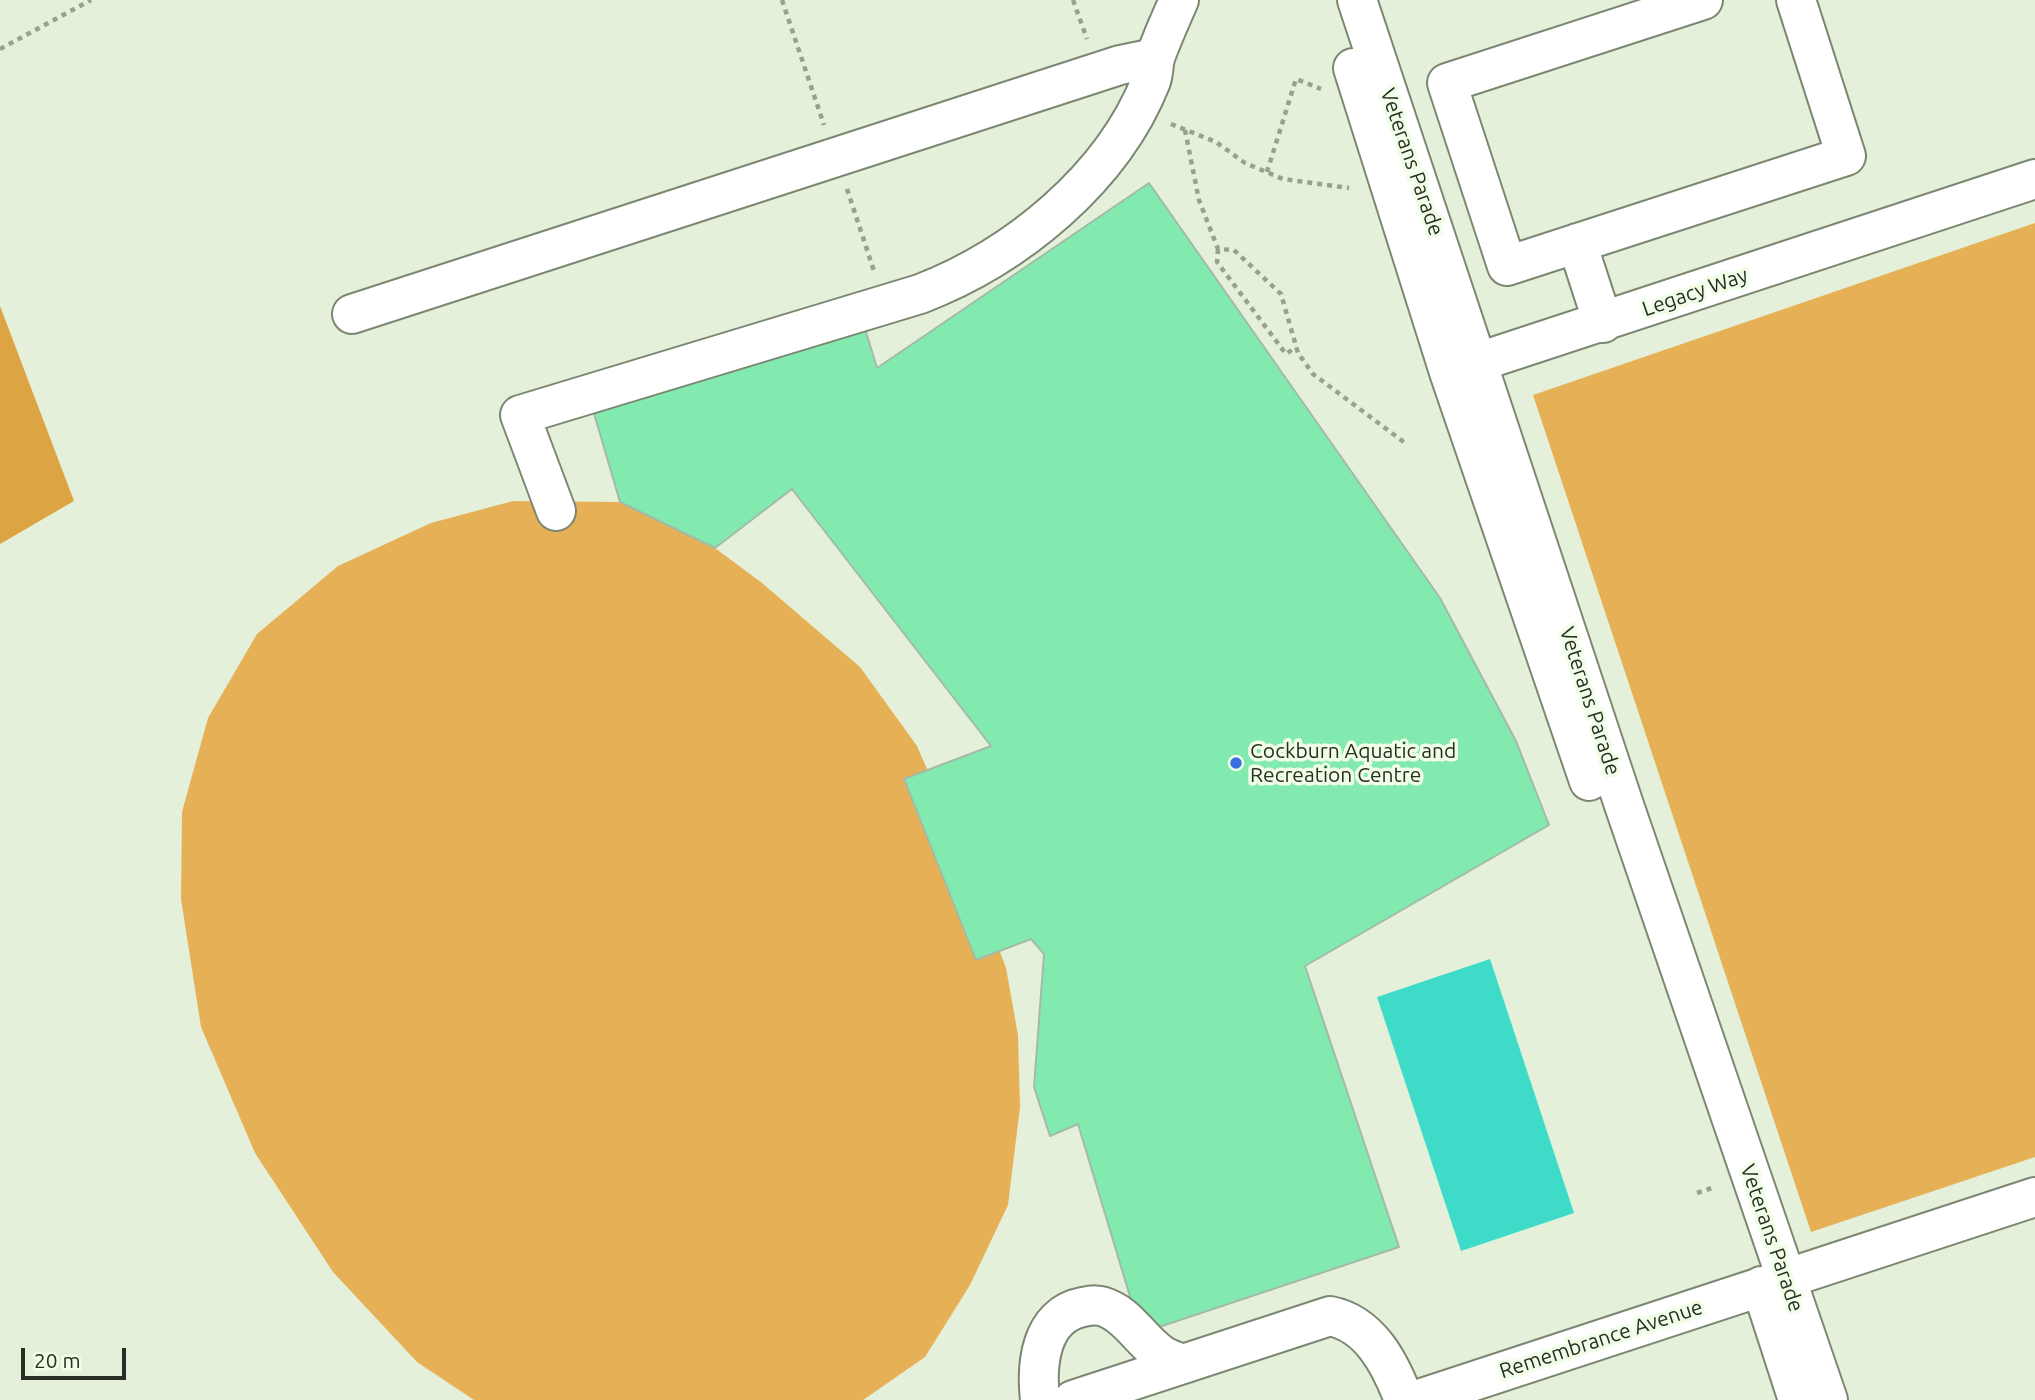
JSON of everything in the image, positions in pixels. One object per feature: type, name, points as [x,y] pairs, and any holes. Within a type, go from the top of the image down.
[{"type":"street","points":[[556,511],[520,415],[920,294],[961,278],[991,261],[1075,192],[1098,167],[1136,110],[1152,78],[1154,58],[1179,0]]},
{"type":"street","points":[[1703,0],[1447,83],[1507,266],[1846,156],[1796,0]]},
{"type":"street","name":"Veterans Parade","points":[[1352,1],[1464,367],[1619,792],[1773,1283],[1798,1400]]},
{"type":"street","points":[[352,314],[840,171],[1120,65],[1154,58]]},
{"type":"street","name":"Legacy Way","points":[[1464,367],[2035,179]]},
{"type":"street","points":[[1577,243],[1603,323]]},
{"type":"street","name":"Remembrance Avenue","points":[[1416,1400],[2035,1197]]},
{"type":"street","name":"Veterans Parade","points":[[1773,1283],[1828,1400]]},
{"type":"street","points":[[1040,1400],[1038,1375],[1043,1343],[1056,1321],[1073,1309],[1094,1304],[1110,1309],[1161,1354],[1182,1364]]},
{"type":"street","points":[[1073,1400],[1329,1316],[1349,1320],[1373,1341],[1396,1379],[1404,1400]]},
{"type":"path","points":[[0,49],[91,0]]},
{"type":"path","points":[[782,0],[878,283]]},
{"type":"path","points":[[1267,172],[1296,79],[1322,89]]},
{"type":"path","points":[[1136,110],[1216,142],[1245,163],[1283,179],[1349,188]]},
{"type":"path","points":[[1185,130],[1199,200],[1218,249],[1216,262],[1286,354],[1296,347]]},
{"type":"path","points":[[1218,249],[1234,250],[1281,294],[1296,347],[1314,374],[1405,443]]},
{"type":"path","points":[[1697,1193],[1712,1188]]},
{"type":"shaded area","points":[[2035,223],[2035,1157],[1811,1232],[1533,395]]},
{"type":"shaded area","points":[[0,306],[74,501],[0,544]]},
{"type":"shaded area","points":[[513,501],[620,502],[715,548],[762,583],[860,667],[917,746],[962,850],[1006,968],[1018,1035],[1020,1107],[1008,1205],[970,1285],[925,1357],[863,1400],[474,1400],[417,1362],[333,1272],[255,1153],[201,1027],[181,899],[182,812],[208,718],[257,634],[338,566],[431,523]]},
{"type":"water","points":[[1490,959],[1574,1213],[1461,1251],[1377,997]]},
{"type":"building","name":"Cockburn Aquatic and Recreation Centre","points":[[1149,183],[1440,598],[1516,741],[1549,825],[1305,966],[1399,1247],[1141,1333],[1078,1124],[1050,1136],[1034,1087],[1044,954],[1031,939],[976,960],[904,779],[991,746],[792,489],[715,548],[620,502],[593,410],[862,319],[877,368]]},
{"type":"place","name":"Cockburn Aquatic and Recreation Centre","points":[[1236,763]]}]
